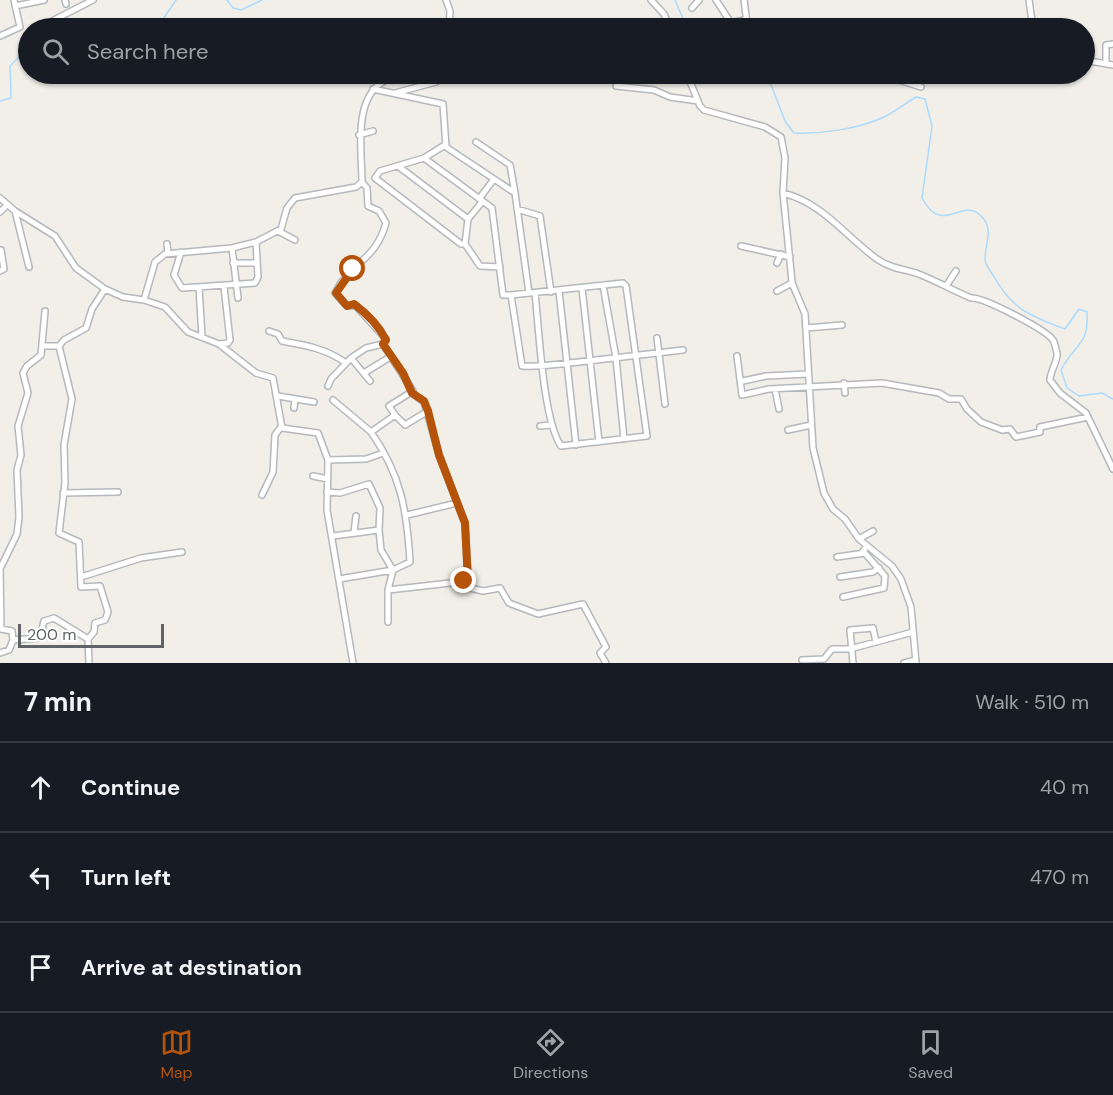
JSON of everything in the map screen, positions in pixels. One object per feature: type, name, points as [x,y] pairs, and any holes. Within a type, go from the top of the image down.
[{"type":"street","points":[[18,19],[14,3],[44,0]]},
{"type":"street","points":[[58,18],[93,0]]},
{"type":"street","points":[[446,0],[450,18]]},
{"type":"street","points":[[651,0],[666,18]]},
{"type":"street","points":[[692,8],[699,0]]},
{"type":"street","points":[[716,0],[728,18]]},
{"type":"street","points":[[744,0],[747,18]]},
{"type":"street","points":[[1029,0],[1032,18]]},
{"type":"street","points":[[0,36],[18,28]]},
{"type":"street","points":[[1106,64],[1106,45],[1113,44]]},
{"type":"street","points":[[1095,62],[1113,65]]},
{"type":"street","points":[[328,386],[331,379],[349,361],[366,348],[383,344],[386,339],[355,305],[347,306],[335,293],[346,275],[370,255],[382,239],[386,220],[379,212],[368,207],[367,188],[363,183],[359,135],[373,90],[382,84]]},
{"type":"street","points":[[393,93],[428,84]]},
{"type":"street","points":[[691,84],[698,101],[707,111],[765,127],[777,133],[783,142],[785,158],[783,193],[792,283],[805,314],[808,387],[816,468],[824,493],[833,509],[845,519],[859,539],[892,566],[901,579],[911,607],[916,662],[904,663]]},
{"type":"street","points":[[912,84],[921,87]]},
{"type":"street","points":[[616,86],[654,90],[680,100],[698,101]]},
{"type":"street","points":[[373,90],[443,104],[445,145]]},
{"type":"street","points":[[359,135],[373,131]]},
{"type":"street","points":[[424,158],[494,211],[503,295],[511,295],[532,293],[551,292],[603,285],[623,284],[627,286],[647,436],[561,446],[551,425],[544,366],[532,293],[517,209],[510,165],[476,142]]},
{"type":"street","points":[[445,145],[424,158],[380,171],[375,178],[439,230],[465,244],[482,267],[500,267]]},
{"type":"street","points":[[445,145],[515,193]]},
{"type":"street","points":[[398,166],[468,219]]},
{"type":"street","points":[[465,244],[468,219],[494,178]]},
{"type":"street","points":[[144,300],[155,262],[168,253],[232,248],[256,242],[279,231],[285,212],[291,202],[299,196],[356,187],[363,183]]},
{"type":"street","points":[[783,193],[797,197],[818,208],[878,260],[896,269],[914,272],[971,298],[980,298],[996,305],[1026,321],[1053,340],[1057,357],[1050,380],[1058,391],[1084,410],[1113,469]]},
{"type":"street","points":[[0,198],[15,211],[55,236],[76,268],[105,290],[123,297],[144,300],[165,307],[184,329],[219,344],[256,373],[273,378],[278,396],[276,409],[281,427]]},
{"type":"street","points":[[0,212],[8,205]]},
{"type":"street","points":[[517,209],[540,216],[551,292]]},
{"type":"street","points":[[15,211],[29,267]]},
{"type":"street","points":[[279,231],[295,240]]},
{"type":"street","points":[[181,252],[174,273],[180,286],[235,286],[256,283],[256,242]]},
{"type":"street","points":[[0,243],[4,259],[4,269],[0,271]]},
{"type":"street","points":[[167,244],[168,253]]},
{"type":"street","points":[[741,246],[790,257]]},
{"type":"street","points":[[232,248],[238,298]]},
{"type":"street","points":[[777,263],[782,254]]},
{"type":"street","points":[[233,264],[257,263]]},
{"type":"street","points":[[946,286],[956,271]]},
{"type":"street","points":[[777,291],[792,283]]},
{"type":"street","points":[[603,285],[616,358],[624,439]]},
{"type":"street","points":[[199,287],[202,337]]},
{"type":"street","points":[[219,344],[228,343],[230,340],[224,287]]},
{"type":"street","points":[[582,288],[592,360],[599,442]]},
{"type":"street","points":[[59,346],[64,340],[86,328],[92,309],[105,290]]},
{"type":"street","points":[[559,291],[576,445]]},
{"type":"street","points":[[511,295],[521,365],[544,366],[683,350]]},
{"type":"street","points":[[0,653],[9,650],[13,640],[12,631],[1,629],[0,569],[16,538],[19,525],[17,470],[21,455],[18,426],[28,393],[23,373],[27,366],[40,357],[44,346],[45,311]]},
{"type":"street","points":[[806,328],[842,325]]},
{"type":"street","points":[[269,332],[278,334],[282,341],[297,344],[302,348],[324,350],[349,361],[364,372],[370,381]]},
{"type":"street","points":[[657,338],[665,405]]},
{"type":"street","points":[[383,344],[403,373],[412,393],[424,401],[428,411],[439,455],[465,525],[470,588],[483,591],[500,588],[508,603],[538,614],[583,605],[606,647],[600,653],[606,663]]},
{"type":"street","points":[[44,346],[59,346]]},
{"type":"street","points":[[59,346],[72,399],[64,446],[59,533],[78,542],[82,588],[100,586],[108,612],[105,620],[95,623],[88,639],[89,663]]},
{"type":"street","points":[[737,356],[741,394],[844,384],[893,384],[939,393],[949,399],[961,399],[975,418],[1002,430],[1010,429],[1016,437],[1040,432],[1040,427],[1088,417]]},
{"type":"street","points":[[364,372],[390,357]]},
{"type":"street","points":[[742,381],[766,376],[808,374]]},
{"type":"street","points":[[844,384],[845,393]]},
{"type":"street","points":[[775,389],[779,409]]},
{"type":"street","points":[[412,393],[390,406],[395,415],[405,424],[428,411]]},
{"type":"street","points":[[278,396],[314,402]]},
{"type":"street","points":[[294,408],[295,399]]},
{"type":"street","points":[[333,400],[370,432],[401,489],[407,515],[410,562],[393,570],[339,579]]},
{"type":"street","points":[[370,432],[395,415]]},
{"type":"street","points":[[540,426],[551,425]]},
{"type":"street","points":[[788,430],[812,425]]},
{"type":"street","points":[[281,427],[316,432],[328,460],[327,510],[353,663]]},
{"type":"street","points":[[262,495],[273,472],[275,435],[281,427]]},
{"type":"street","points":[[328,460],[366,459],[383,453]]},
{"type":"street","points":[[313,476],[328,479]]},
{"type":"street","points":[[327,492],[347,491],[369,484],[380,508],[381,520],[378,530],[381,550],[393,570],[388,590],[388,622]]},
{"type":"street","points":[[63,493],[118,492]]},
{"type":"street","points":[[407,515],[457,502]]},
{"type":"street","points":[[354,532],[356,516]]},
{"type":"street","points":[[333,536],[378,530]]},
{"type":"street","points":[[859,539],[873,531]]},
{"type":"street","points":[[843,597],[882,590],[885,578],[865,553],[863,549],[867,546]]},
{"type":"street","points":[[81,577],[141,558],[182,552]]},
{"type":"street","points":[[837,557],[865,553]]},
{"type":"street","points":[[840,577],[873,572],[879,568]]},
{"type":"street","points":[[388,590],[468,581]]},
{"type":"street","points":[[13,640],[38,639],[42,624],[51,618],[88,639]]},
{"type":"street","points":[[853,663],[850,630],[873,628],[876,642]]},
{"type":"street","points":[[802,660],[824,659],[832,649],[850,649],[914,632]]},
{"type":"waterway","points":[[164,18],[176,0]]},
{"type":"waterway","points":[[227,0],[233,8],[241,10],[262,0]]},
{"type":"waterway","points":[[675,0],[683,18]]},
{"type":"waterway","points":[[0,101],[11,98],[10,66],[18,58]]},
{"type":"waterway","points":[[771,84],[785,121],[794,133],[828,132],[863,125],[888,115],[916,97],[925,99],[932,126],[922,198],[929,209],[937,214],[944,216],[973,211],[985,220],[988,230],[985,259],[987,265],[1007,296],[1023,310],[1065,329],[1079,309],[1087,312],[1086,332],[1061,370],[1067,388],[1079,396],[1102,393],[1113,399]]},
{"type":"route","points":[[353,269],[346,275],[336,293],[347,306],[354,304],[382,332],[386,340],[383,344],[390,357],[403,373],[414,396],[424,402],[439,455],[465,523],[468,581],[464,581]]}]
